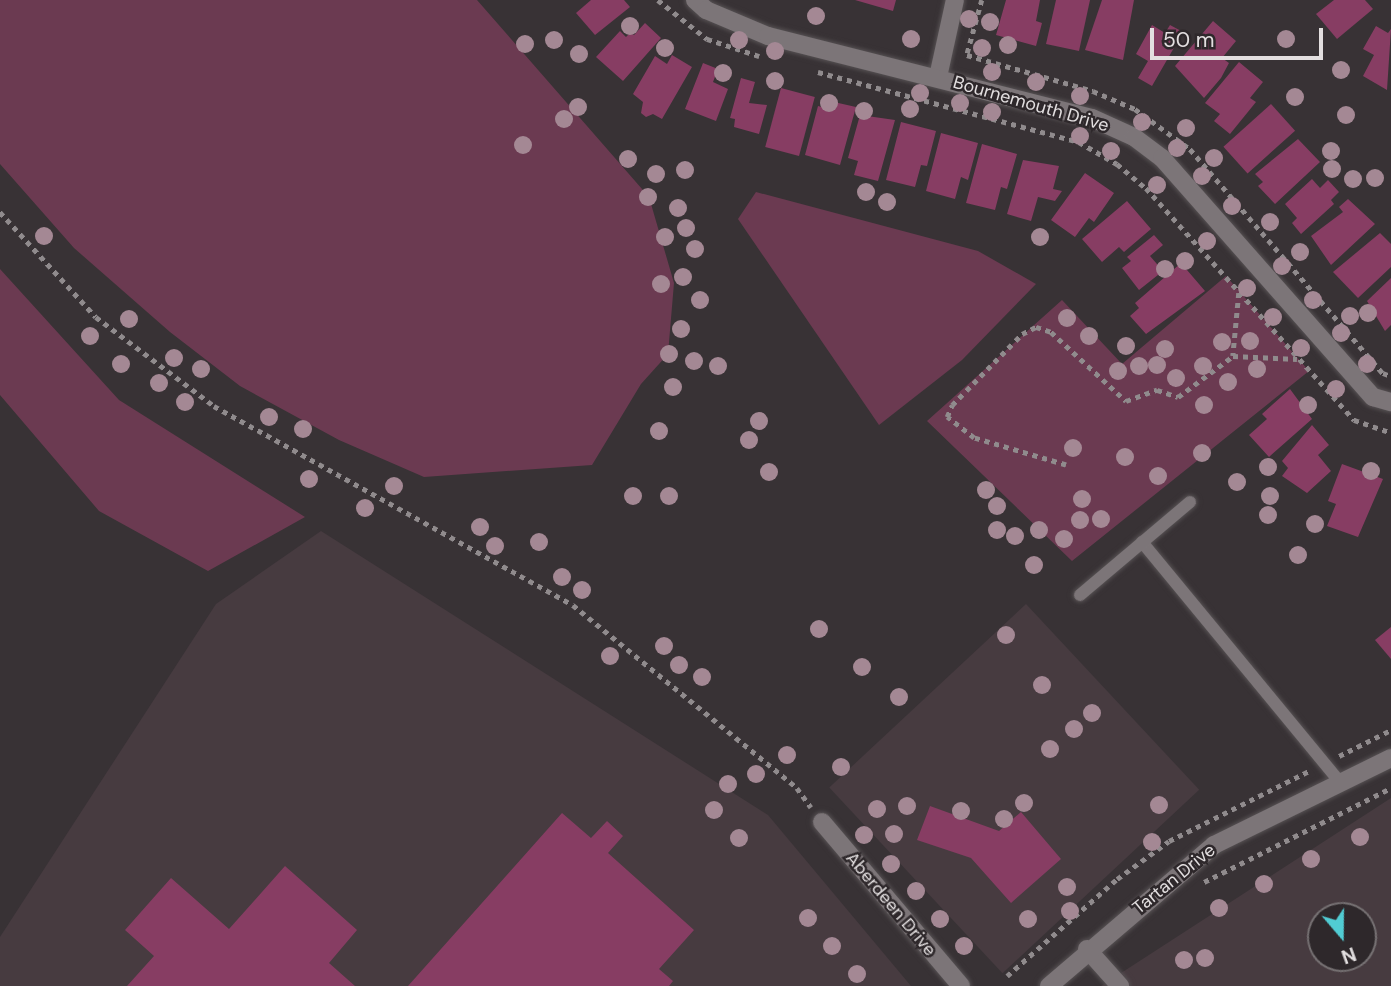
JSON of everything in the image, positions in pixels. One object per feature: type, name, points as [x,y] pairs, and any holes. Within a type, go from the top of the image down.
[{"type":"street","name":"Bournemouth Drive","points":[[695,0],[706,10],[768,36],[1092,118],[1134,137],[1162,158],[1373,397],[1391,402]]},
{"type":"street","points":[[938,77],[955,0]]},
{"type":"street","name":"Tartan Drive","points":[[1049,986],[1087,949],[1214,845],[1391,758]]},
{"type":"street","name":"Aberdeen Drive","points":[[822,822],[961,986]]},
{"type":"street","points":[[1087,949],[1120,986]]},
{"type":"lane","points":[[1080,595],[1190,502]]},
{"type":"lane","points":[[1142,542],[1341,783]]},
{"type":"path","points":[[658,0],[707,39],[772,60]]},
{"type":"path","points":[[813,71],[1079,142],[1146,188],[1354,420],[1391,433]]},
{"type":"path","points":[[0,212],[96,317],[214,407],[573,605],[797,788],[822,822]]},
{"type":"path","points":[[1233,356],[1239,291]]},
{"type":"path","points":[[1066,464],[974,438],[947,417],[952,405],[1022,334],[1035,327],[1051,331],[1126,401],[1157,390],[1178,397],[1233,356],[1298,359]]},
{"type":"path","points":[[1193,890],[1391,788]]},
{"type":"shaded area","points":[[0,0],[477,0],[649,197],[674,283],[668,354],[641,384],[592,465],[424,477],[339,440],[240,386],[170,332],[74,248],[0,164]]},
{"type":"shaded area","points":[[756,192],[978,251],[1036,284],[962,360],[879,425],[738,219]]},
{"type":"shaded area","points":[[0,269],[119,400],[305,517],[208,571],[99,511],[0,395]]},
{"type":"shaded area","points":[[1226,276],[1309,371],[1072,561],[927,421],[1062,300],[1122,364]]},
{"type":"shaded area","points":[[321,531],[768,815],[911,986],[0,986],[0,937],[216,604]]},
{"type":"shaded area","points":[[1026,604],[1199,790],[1002,973],[829,787]]},
{"type":"shaded area","points":[[1391,798],[1391,986],[1101,986]]},
{"type":"building","points":[[591,0],[624,0],[630,7],[595,35],[576,13]]},
{"type":"building","points":[[855,0],[896,0],[893,11]]},
{"type":"building","points":[[1006,0],[1040,0],[1036,21],[1042,23],[1036,46],[996,35]]},
{"type":"building","points":[[1056,0],[1090,0],[1079,51],[1046,44]]},
{"type":"building","points":[[1102,0],[1134,0],[1123,60],[1085,50]]},
{"type":"building","points":[[1334,0],[1365,0],[1373,9],[1337,39],[1316,14]]},
{"type":"building","points":[[1213,21],[1236,41],[1222,58],[1229,63],[1221,78],[1204,98],[1175,66]]},
{"type":"building","points":[[645,23],[661,38],[623,81],[596,57],[620,31],[626,37],[630,33],[634,35]]},
{"type":"building","points":[[1152,25],[1165,33],[1170,25],[1183,32],[1152,86],[1138,78],[1148,61],[1136,54]]},
{"type":"building","points":[[1376,26],[1388,33],[1391,29],[1387,90],[1363,76],[1374,55],[1363,49]]},
{"type":"building","points":[[672,55],[692,67],[662,119],[653,114],[646,117],[641,113],[643,102],[633,94],[655,56],[667,64]]},
{"type":"building","points":[[1239,62],[1263,82],[1250,98],[1256,102],[1230,134],[1214,121],[1220,114],[1205,103]]},
{"type":"building","points":[[703,63],[718,69],[713,82],[728,89],[716,121],[685,109]]},
{"type":"building","points":[[741,78],[755,82],[749,103],[767,105],[759,134],[734,127],[735,119],[730,118]]},
{"type":"building","points":[[781,88],[815,97],[799,156],[765,147]]},
{"type":"building","points":[[834,102],[856,107],[840,165],[805,155],[818,106],[832,110]]},
{"type":"building","points":[[1271,104],[1295,131],[1248,174],[1223,147]]},
{"type":"building","points":[[860,115],[895,120],[878,181],[854,175],[858,161],[848,158]]},
{"type":"building","points":[[901,122],[936,131],[927,166],[921,165],[915,187],[886,180]]},
{"type":"building","points":[[941,133],[978,143],[968,180],[961,177],[955,199],[926,191]]},
{"type":"building","points":[[1298,139],[1320,162],[1275,204],[1258,186],[1263,182],[1255,174]]},
{"type":"building","points":[[982,144],[1017,154],[1007,189],[1001,187],[995,210],[966,203]]},
{"type":"building","points":[[1023,160],[1059,166],[1053,189],[1062,191],[1055,201],[1038,197],[1031,221],[1007,214]]},
{"type":"building","points":[[1085,173],[1114,193],[1094,222],[1089,218],[1075,237],[1051,220]]},
{"type":"building","points":[[1312,179],[1320,188],[1328,180],[1339,192],[1331,200],[1334,204],[1301,234],[1292,223],[1297,218],[1285,204]]},
{"type":"building","points":[[1348,199],[1375,224],[1331,265],[1311,236],[1343,212],[1339,207]]},
{"type":"building","points":[[1127,201],[1151,229],[1124,252],[1119,247],[1102,262],[1082,239]]},
{"type":"building","points":[[1380,233],[1391,244],[1391,267],[1358,298],[1333,272]]},
{"type":"building","points":[[1154,235],[1163,245],[1150,256],[1163,271],[1139,290],[1122,268],[1131,261],[1127,257]]},
{"type":"building","points":[[1181,263],[1205,291],[1146,334],[1130,316],[1139,308],[1135,303]]},
{"type":"building","points":[[1391,278],[1391,325],[1385,331],[1367,301]]},
{"type":"building","points":[[1290,389],[1312,419],[1269,457],[1249,435],[1267,419],[1262,414]]},
{"type":"building","points":[[1312,425],[1329,445],[1318,455],[1331,471],[1307,493],[1282,476],[1288,468],[1282,461]]},
{"type":"building","points":[[1342,464],[1383,479],[1358,537],[1327,526],[1336,504],[1328,501]]},
{"type":"building","points":[[1391,627],[1391,659],[1375,640]]},
{"type":"building","points":[[930,806],[999,831],[1021,812],[1061,859],[1011,903],[971,858],[917,840]]},
{"type":"building","points":[[562,813],[591,838],[607,821],[623,836],[608,853],[694,930],[659,969],[673,981],[669,986],[408,986]]},
{"type":"building","points":[[285,866],[357,930],[329,963],[355,986],[127,986],[154,956],[125,930],[171,878],[229,929]]}]
